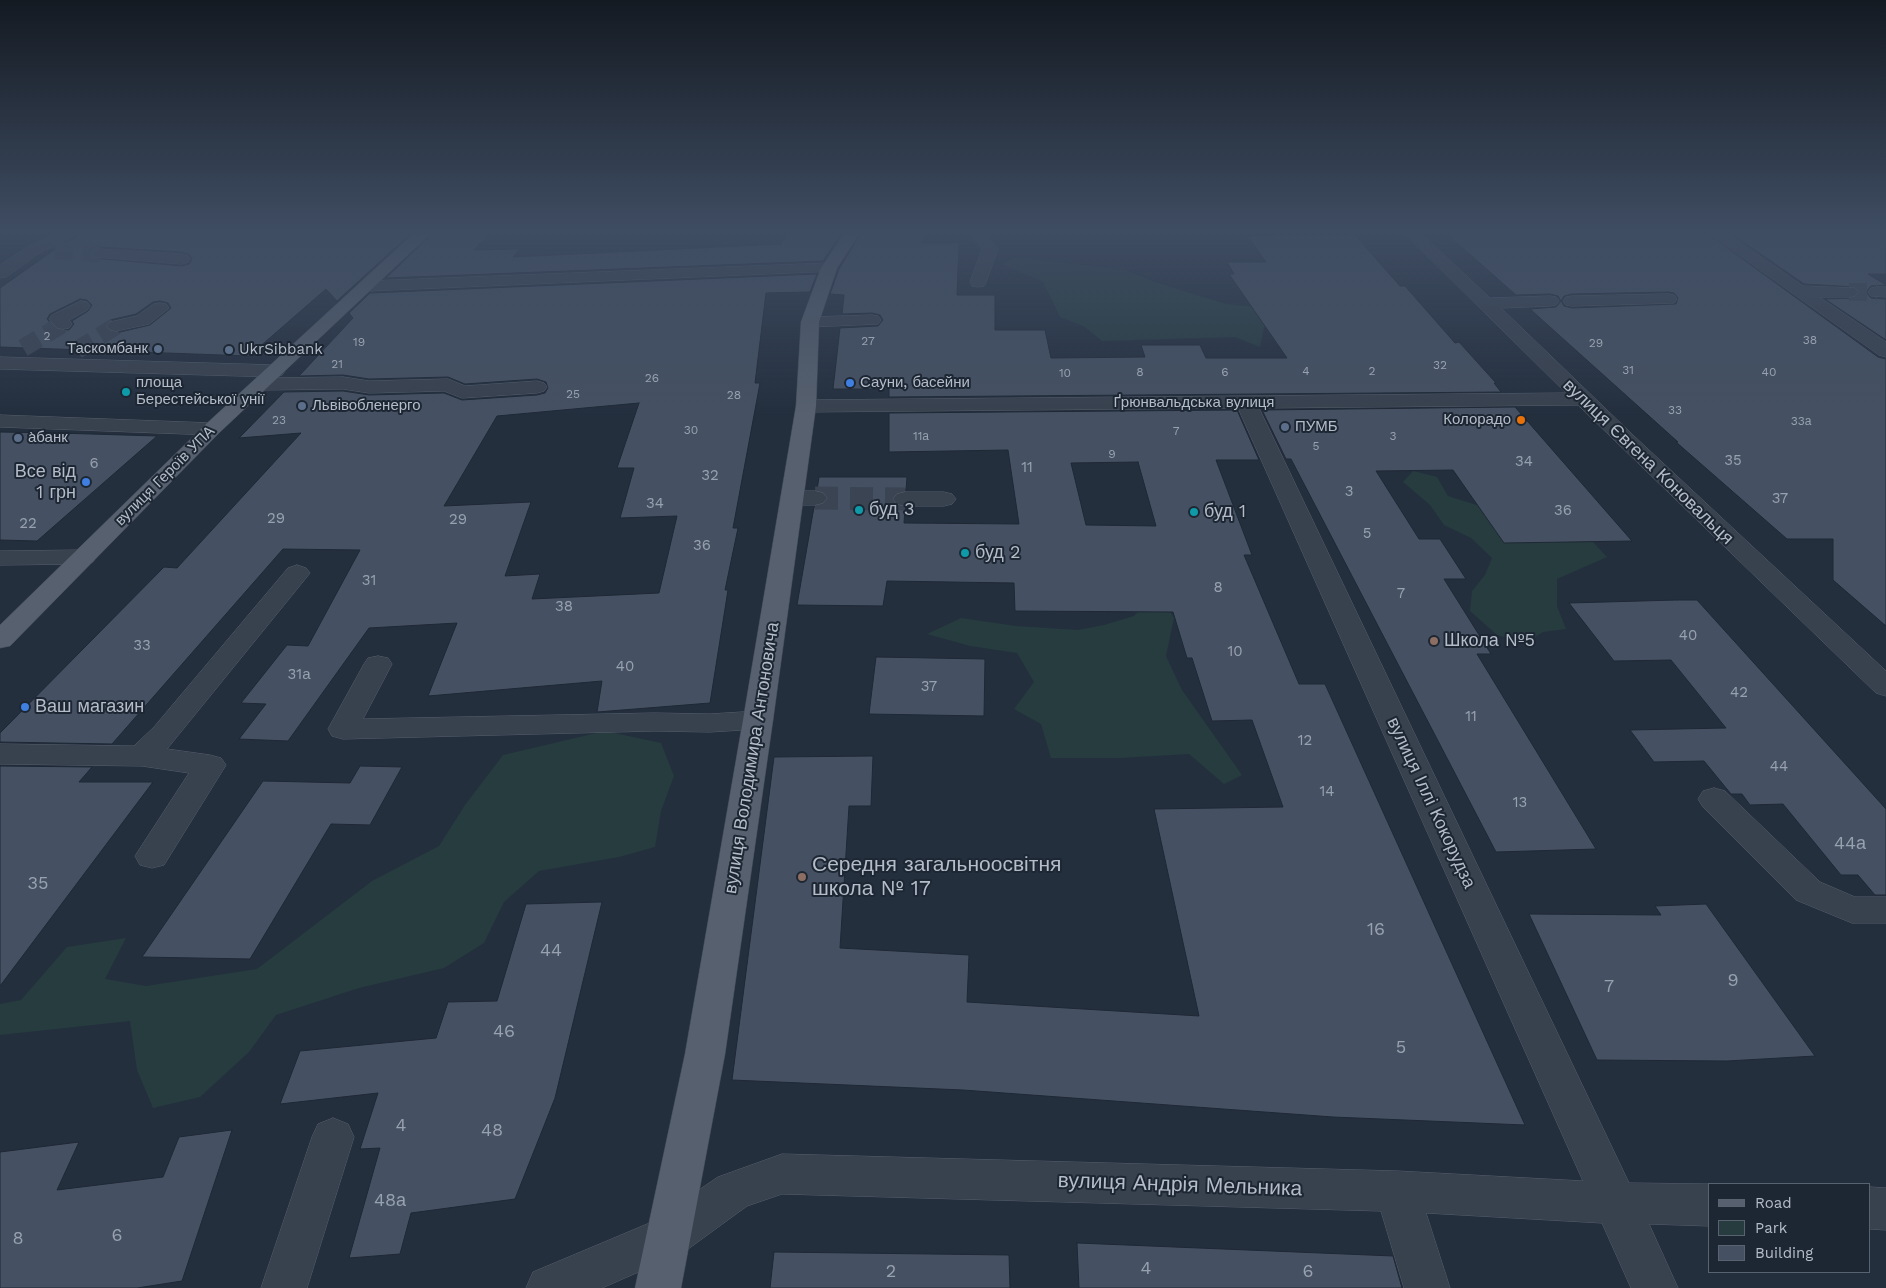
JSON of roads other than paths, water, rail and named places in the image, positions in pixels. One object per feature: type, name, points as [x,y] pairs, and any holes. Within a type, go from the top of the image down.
[{"type":"main road","name":"вулиця Героїв УПА","points":[[0,640],[212,429],[359,294]]},
{"type":"main road","name":"вулиця Володимира Антоновича","points":[[658,1288],[705,1054],[758,720],[804,498],[810,322],[820,294]]},
{"type":"street","name":"вулиця Євгена Коновальця","points":[[1476,294],[1582,399],[1886,687]]},
{"type":"street","points":[[1806,294],[1886,351]]},
{"type":"street","points":[[1572,301],[1668,299]]},
{"type":"street","points":[[1486,303],[1550,301]]},
{"type":"street","points":[[62,324],[58,319],[81,306]]},
{"type":"street","points":[[116,326],[142,320],[160,308]]},
{"type":"street","points":[[810,322],[872,320]]},
{"type":"street","points":[[0,362],[23,348]]},
{"type":"street","points":[[56,365],[78,350]]},
{"type":"street","points":[[0,362],[343,383],[369,387],[448,385],[462,392],[536,387]]},
{"type":"street","name":"Ґрюнвальдська вулиця","points":[[806,406],[1582,399]]},
{"type":"street","name":"вулиця Іллі Кокорудза","points":[[1246,403],[1655,1288]]},
{"type":"street","points":[[0,421],[212,429]]},
{"type":"street","points":[[905,498],[944,499]]},
{"type":"street","points":[[0,558],[84,557]]},
{"type":"street","points":[[142,756],[165,734],[297,573]]},
{"type":"street","points":[[378,664],[343,729],[644,722],[710,723],[758,720]]},
{"type":"street","points":[[0,754],[142,756],[210,765],[152,856]]},
{"type":"street","points":[[1714,799],[1808,891],[1852,910],[1886,910]]},
{"type":"street","points":[[284,1288],[333,1137]]},
{"type":"street","name":"вулиця Андрія Мельника","points":[[549,1288],[668,1237],[733,1191],[782,1174],[1397,1191],[1616,1203],[1708,1205]]},
{"type":"street","points":[[1397,1191],[1427,1288]]},
{"type":"street","points":[[1871,1208],[1886,1209]]},
{"type":"tunnel","points":[[23,348],[63,324]]},
{"type":"tunnel","points":[[77,350],[116,326]]},
{"type":"tunnel","points":[[815,498],[905,499]]},
{"type":"place","name":"Таскомбанк","points":[[158,349]]},
{"type":"place","name":"UkrSibbank","points":[[229,350]]},
{"type":"place","name":"Сауни, басейни","points":[[850,383]]},
{"type":"place","name":"площа Берестейської унії","points":[[126,392]]},
{"type":"place","name":"Львівобленерго","points":[[302,406]]},
{"type":"place","name":"Колорадо","points":[[1521,420]]},
{"type":"place","name":"ПУМБ","points":[[1285,427]]},
{"type":"place","name":"а̀банк","points":[[18,438]]},
{"type":"place","name":"Все від 1 грн","points":[[86,482]]},
{"type":"place","name":"буд 3","points":[[859,510]]},
{"type":"place","name":"буд 1","points":[[1194,512]]},
{"type":"place","name":"буд 2","points":[[965,553]]},
{"type":"place","name":"Школа №5","points":[[1434,641]]},
{"type":"place","name":"Ваш магазин","points":[[25,707]]},
{"type":"place","name":"Середня загальноосвітня школа № 17","points":[[802,877]]}]
